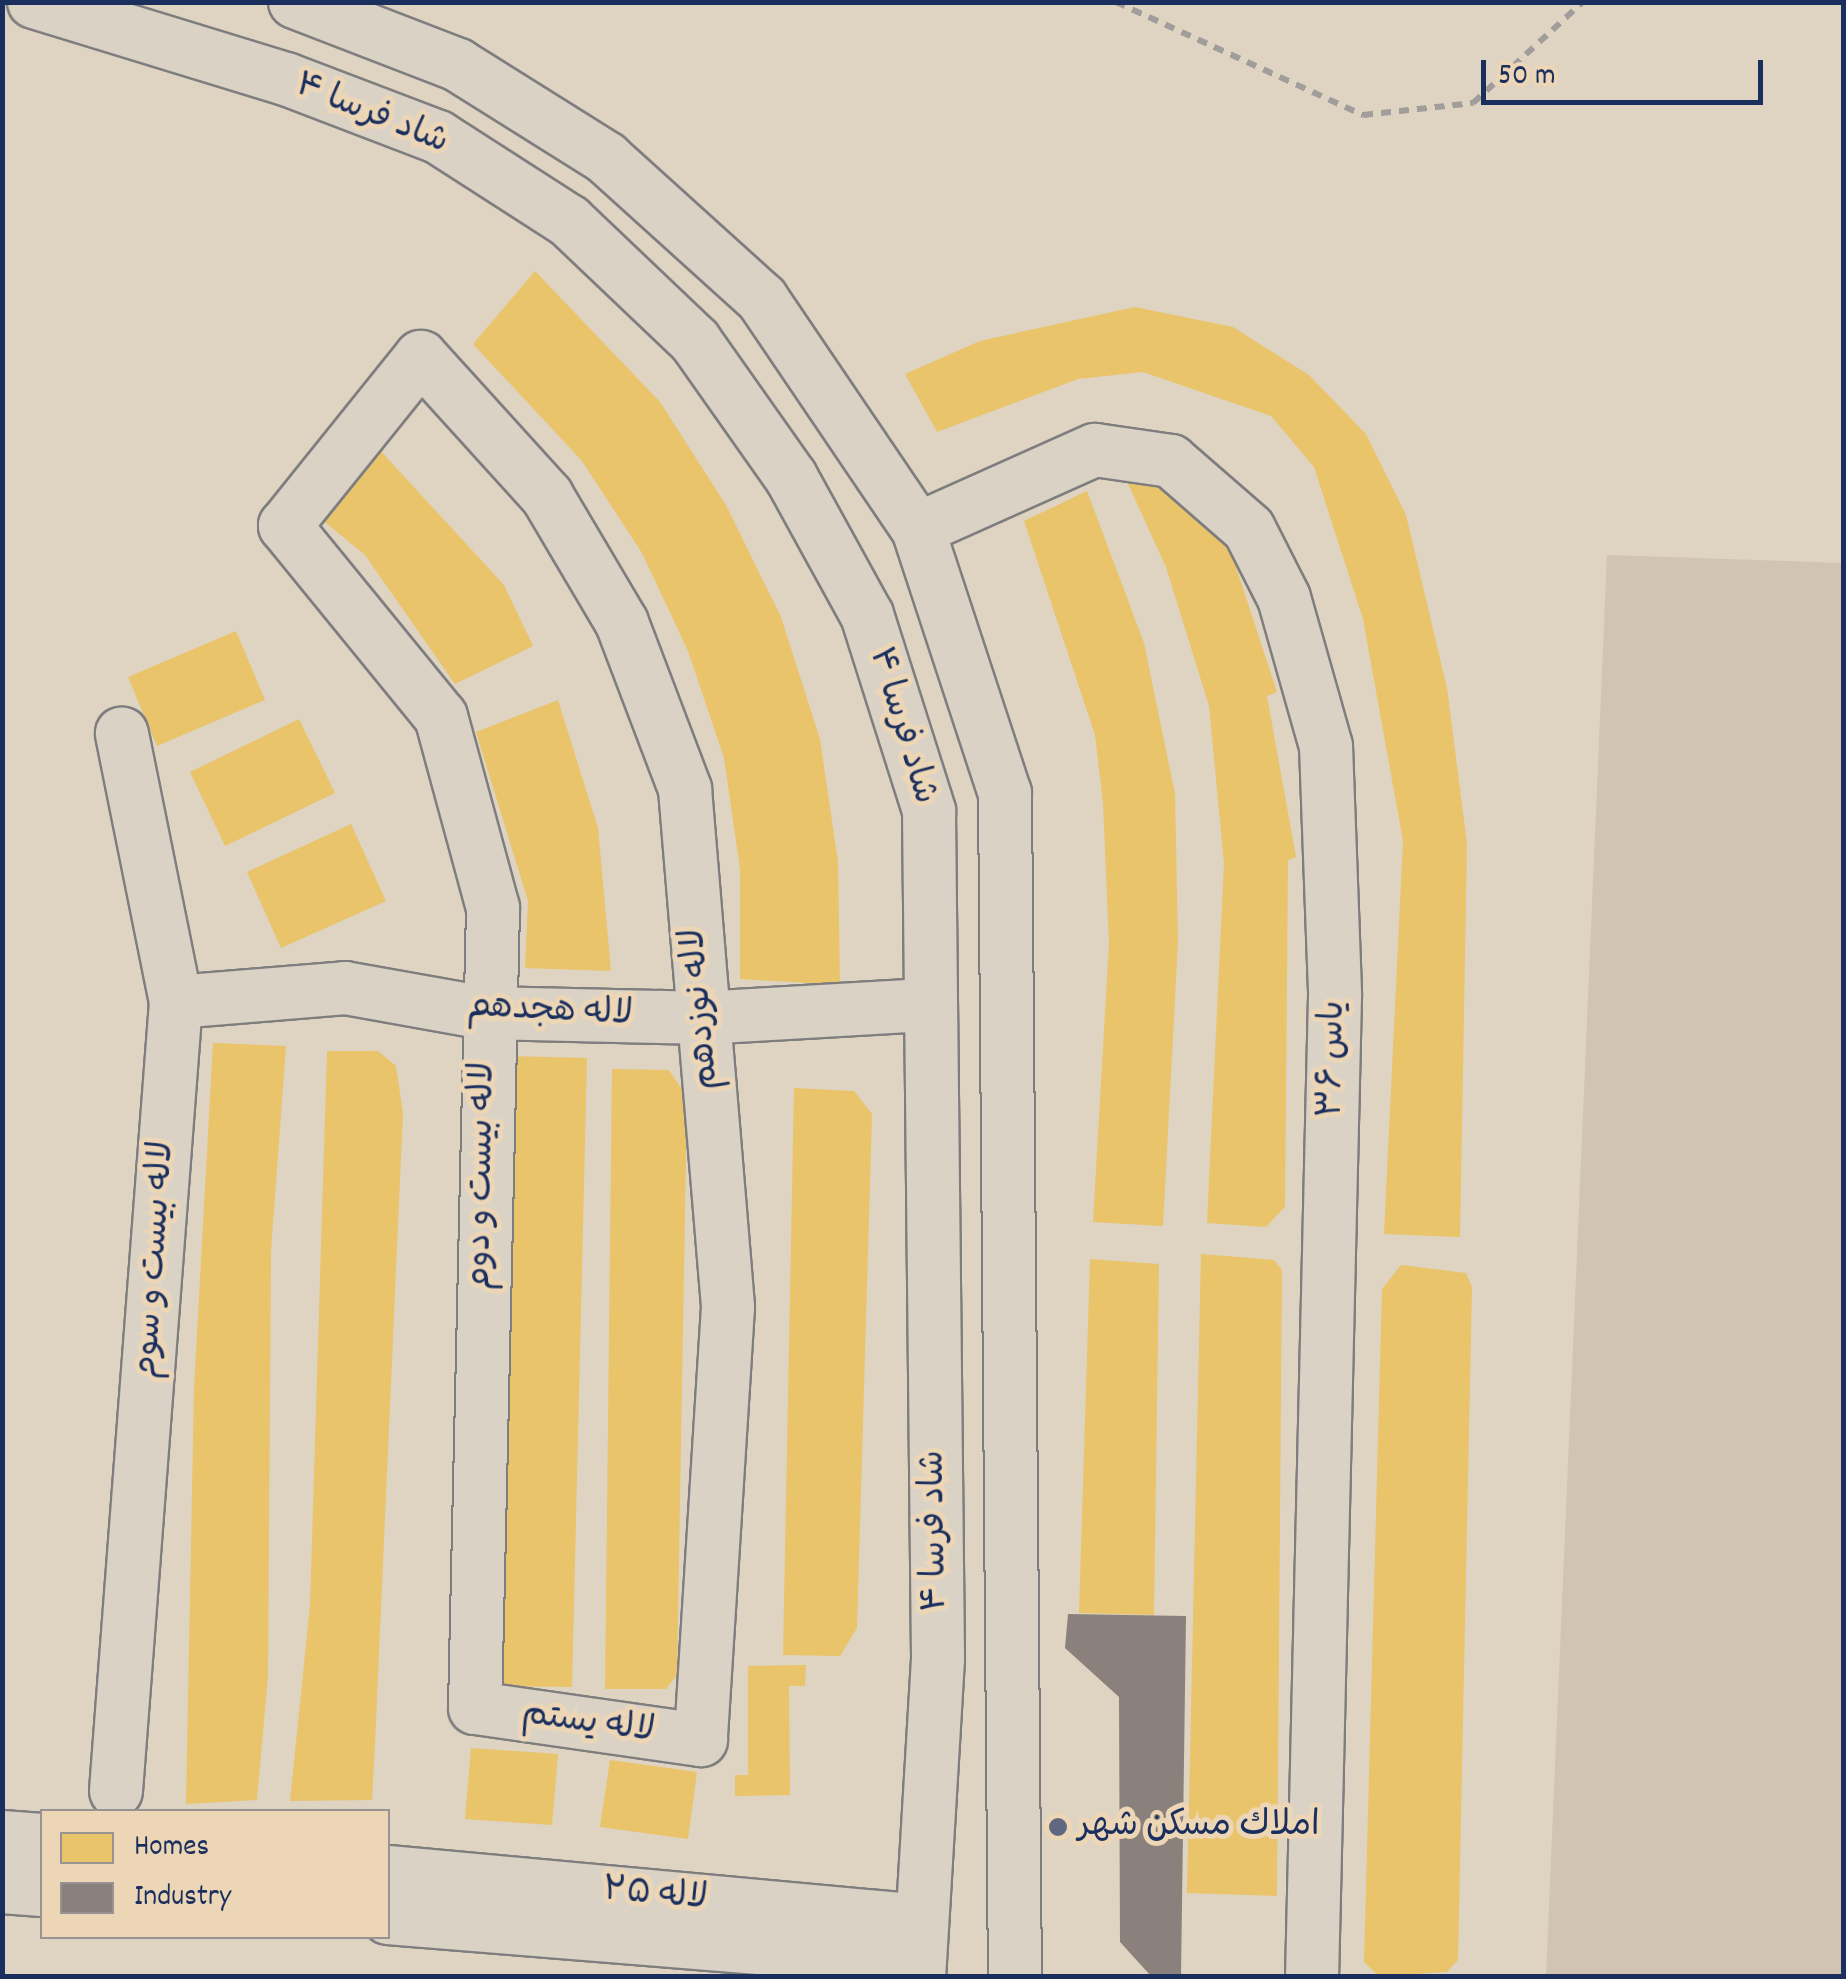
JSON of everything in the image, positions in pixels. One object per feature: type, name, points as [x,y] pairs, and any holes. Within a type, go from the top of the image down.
[{"type":"street","name":"شاد فرسا ۴","points":[[34,2],[286,79],[438,137],[570,222],[695,341],[792,477],[867,615],[929,811],[926,1005],[938,1659],[920,1953]]},
{"type":"street","name":"شاد فرسا ۴","points":[[295,2],[458,65],[606,158],[762,299],[918,530],[1005,794],[1014,1976]]},
{"type":"street","name":"لاله نوزدهم","points":[[285,526],[421,357],[547,496],[622,623],[685,789],[728,1307],[702,1740]]},
{"type":"street","name":"یاس ۳۶","points":[[918,530],[1095,450],[1171,462],[1249,529],[1284,598],[1321,728],[1336,996],[1312,1976]]},
{"type":"street","name":"لاله بیست و دوم","points":[[285,526],[441,718],[493,908],[486,1013],[475,1708]]},
{"type":"street","name":"لاله بیست و سوم","points":[[116,1791],[176,1002],[122,734]]},
{"type":"street","name":"لاله هجدهم","points":[[176,1002],[345,988],[486,1013],[702,1018],[926,1005]]},
{"type":"street","points":[[938,1659],[1009,1661]]},
{"type":"street","name":"لاله یستم","points":[[475,1708],[702,1740]]},
{"type":"street","points":[[2,1838],[40,1840]]},
{"type":"street","name":"لاله ۲۵","points":[[390,1872],[920,1953]]},
{"type":"street","points":[[2,1887],[40,1890]]},
{"type":"street","name":"لاله ۲۵","points":[[390,1918],[920,1953]]},
{"type":"path","points":[[1116,2],[1364,115],[1473,103],[1583,2]]},
{"type":"shaded area","points":[[1607,555],[1843,563],[1843,1976],[1546,1976]]},
{"type":"building: Homes","points":[[535,271],[660,402],[726,505],[781,617],[820,739],[838,862],[840,985],[740,979],[740,869],[724,758],[688,651],[642,553],[582,461],[473,344]]},
{"type":"building: Homes","points":[[1135,307],[1233,327],[1309,375],[1366,434],[1406,515],[1447,688],[1467,844],[1460,1237],[1384,1234],[1403,841],[1363,619],[1314,467],[1271,416],[1143,372],[1078,379],[937,432],[905,374],[980,341]]},
{"type":"building: Homes","points":[[377,447],[504,585],[533,646],[455,684],[365,555],[320,518]]},
{"type":"building: Homes","points":[[1124,475],[1193,498],[1230,549],[1277,692],[1267,696],[1296,857],[1288,860],[1285,1207],[1266,1227],[1207,1223],[1224,863],[1209,706],[1166,567]]},
{"type":"building: Homes","points":[[1087,491],[1144,643],[1175,794],[1178,942],[1163,1226],[1093,1222],[1109,943],[1103,803],[1095,735],[1024,521]]},
{"type":"building: Homes","points":[[236,631],[265,700],[157,746],[128,677]]},
{"type":"building: Homes","points":[[558,700],[598,828],[611,971],[525,968],[528,901],[476,732]]},
{"type":"building: Homes","points":[[299,719],[335,793],[225,846],[190,772]]},
{"type":"building: Homes","points":[[351,824],[386,901],[281,948],[247,872]]},
{"type":"building: Homes","points":[[213,1043],[286,1046],[271,1251],[268,1676],[257,1800],[186,1804],[194,1388]]},
{"type":"building: Homes","points":[[327,1051],[378,1051],[396,1066],[403,1113],[375,1743],[372,1800],[290,1801],[310,1605]]},
{"type":"building: Homes","points":[[507,1056],[587,1058],[572,1687],[493,1686]]},
{"type":"building: Homes","points":[[612,1069],[669,1070],[687,1097],[677,1675],[666,1689],[605,1689]]},
{"type":"building: Homes","points":[[794,1088],[854,1091],[872,1114],[857,1628],[840,1656],[783,1655]]},
{"type":"building: Homes","points":[[1201,1254],[1274,1260],[1282,1270],[1277,1896],[1187,1893]]},
{"type":"building: Homes","points":[[1090,1259],[1159,1264],[1154,1615],[1079,1613]]},
{"type":"building: Homes","points":[[1401,1265],[1466,1273],[1472,1287],[1458,1960],[1447,1972],[1379,1976],[1364,1962],[1382,1289]]},
{"type":"building: Homes","points":[[806,1665],[805,1686],[789,1686],[790,1795],[735,1796],[735,1775],[748,1775],[748,1666]]},
{"type":"building: Homes","points":[[471,1748],[558,1754],[552,1825],[465,1819]]},
{"type":"building: Homes","points":[[610,1760],[697,1772],[688,1839],[600,1827]]},
{"type":"building: Industry","points":[[1068,1614],[1186,1616],[1181,1976],[1151,1976],[1120,1942],[1119,1697],[1065,1648]]},
{"type":"place","name":"املاك مسكن شهر","points":[[1058,1827]]}]
